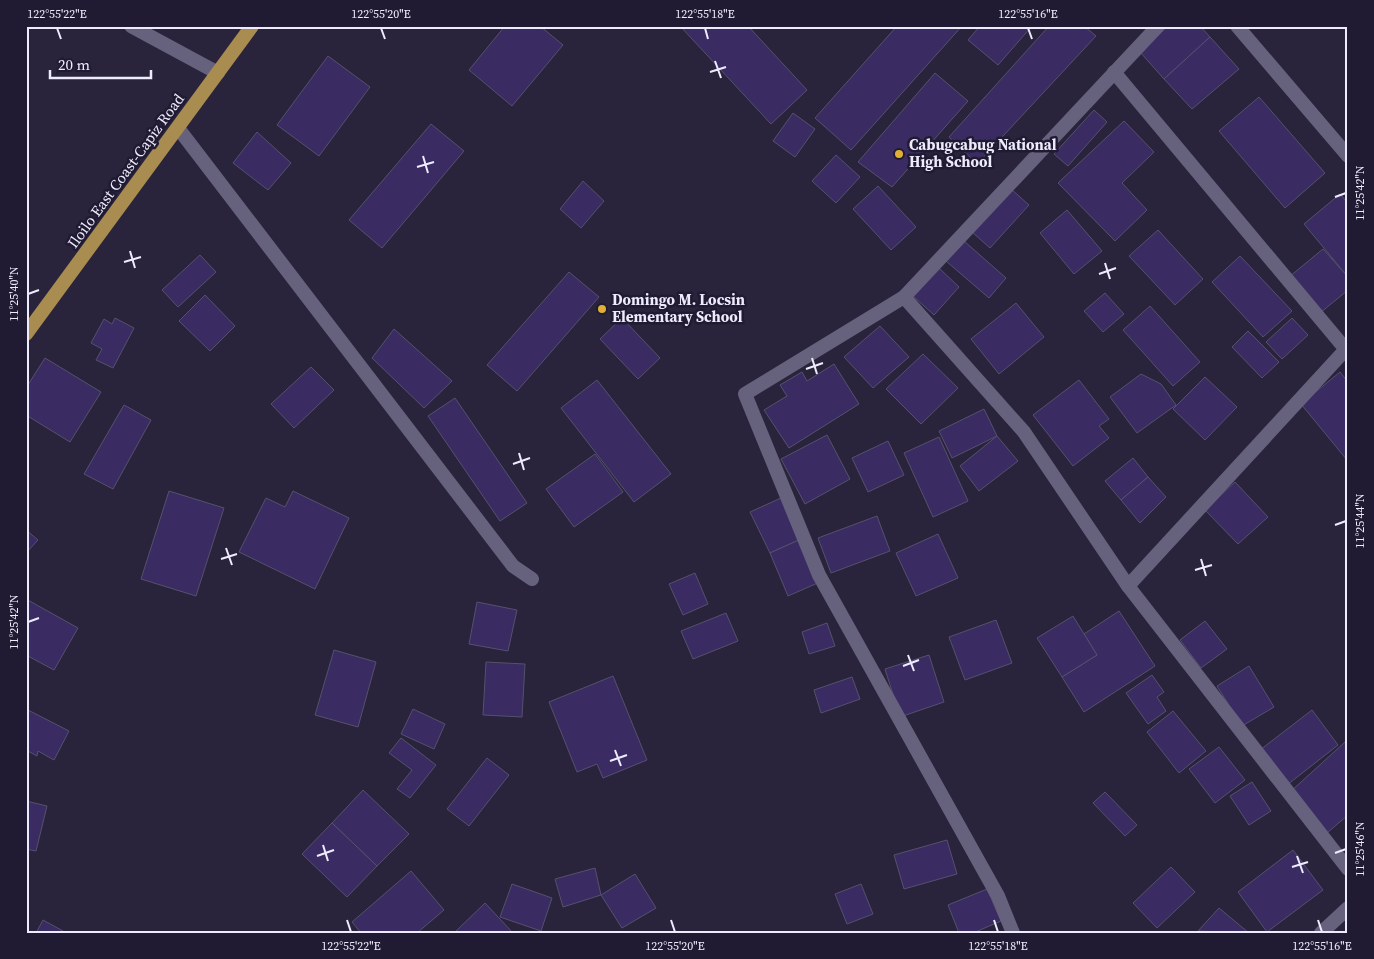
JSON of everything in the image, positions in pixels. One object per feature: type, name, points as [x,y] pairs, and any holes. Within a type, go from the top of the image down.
[{"type":"main road","name":"Iloilo East Coast-Capiz Road","points":[[26,334],[252,26]]},
{"type":"street","points":[[131,26],[218,73]]},
{"type":"street","points":[[1013,933],[998,896],[819,575],[745,394],[904,297],[1158,26]]},
{"type":"street","points":[[1237,26],[1348,156]]},
{"type":"street","points":[[1114,72],[1347,349],[1128,586]]},
{"type":"street","points":[[178,128],[513,566],[532,579]]},
{"type":"street","points":[[904,297],[1024,432],[1128,586],[1348,870]]},
{"type":"street","points":[[1321,933],[1348,908]]},
{"type":"building","points":[[505,26],[540,26],[563,45],[512,106],[469,70]]},
{"type":"building","points":[[680,26],[748,26],[807,90],[771,124]]},
{"type":"building","points":[[897,26],[962,26],[851,150],[815,118]]},
{"type":"building","points":[[980,26],[1032,26],[998,65],[968,40]]},
{"type":"building","points":[[1049,26],[1084,26],[1096,36],[977,164],[949,137]]},
{"type":"building","points":[[1168,26],[1200,26],[1210,37],[1164,79],[1140,52]]},
{"type":"building","points":[[1210,37],[1239,69],[1192,109],[1164,79]]},
{"type":"building","points":[[328,56],[370,87],[319,156],[277,125]]},
{"type":"building","points":[[935,73],[968,101],[892,187],[858,162]]},
{"type":"building","points":[[1259,97],[1325,173],[1285,208],[1219,131]]},
{"type":"building","points":[[1094,110],[1107,122],[1068,166],[1054,154]]},
{"type":"building","points":[[793,113],[815,129],[795,157],[773,141]]},
{"type":"building","points":[[1124,121],[1154,152],[1122,183],[1147,210],[1115,241],[1058,183]]},
{"type":"building","points":[[431,124],[464,151],[382,248],[349,220]]},
{"type":"building","points":[[257,132],[291,163],[268,190],[233,163]]},
{"type":"building","points":[[836,155],[860,177],[836,203],[812,181]]},
{"type":"building","points":[[583,181],[604,201],[581,228],[560,209]]},
{"type":"building","points":[[878,186],[916,227],[891,250],[853,209]]},
{"type":"building","points":[[1011,189],[1029,205],[990,248],[972,232]]},
{"type":"building","points":[[1340,194],[1348,203],[1348,277],[1304,224]]},
{"type":"building","points":[[1067,210],[1102,251],[1074,274],[1040,233]]},
{"type":"building","points":[[1158,230],[1203,279],[1175,305],[1129,256]]},
{"type":"building","points":[[964,241],[1006,278],[989,298],[946,261]]},
{"type":"building","points":[[1323,249],[1348,277],[1348,290],[1320,313],[1289,277]]},
{"type":"building","points":[[200,255],[216,272],[178,307],[162,290]]},
{"type":"building","points":[[1240,256],[1292,311],[1263,337],[1212,282]]},
{"type":"building","points":[[939,268],[959,287],[934,315],[913,296]]},
{"type":"building","points":[[569,272],[599,297],[517,391],[487,365]]},
{"type":"building","points":[[1105,293],[1124,314],[1103,332],[1084,311]]},
{"type":"building","points":[[205,295],[235,326],[210,351],[179,321]]},
{"type":"building","points":[[1016,303],[1044,337],[999,374],[971,339]]},
{"type":"building","points":[[1150,306],[1200,362],[1173,386],[1123,330]]},
{"type":"building","points":[[115,318],[134,328],[113,368],[96,360],[102,349],[91,343],[104,319],[112,324]]},
{"type":"building","points":[[622,318],[660,358],[638,379],[600,339]]},
{"type":"building","points":[[1292,318],[1308,335],[1282,359],[1266,342]]},
{"type":"building","points":[[880,326],[909,357],[873,388],[844,357]]},
{"type":"building","points":[[394,329],[452,381],[424,408],[372,358]]},
{"type":"building","points":[[1248,331],[1279,362],[1262,378],[1232,347]]},
{"type":"building","points":[[923,354],[958,388],[921,424],[886,389]]},
{"type":"building","points":[[45,358],[101,392],[70,442],[26,415],[26,388]]},
{"type":"building","points":[[834,364],[859,404],[789,448],[764,410],[787,396],[780,385],[802,372],[807,381]]},
{"type":"building","points":[[311,367],[334,390],[294,428],[271,404]]},
{"type":"building","points":[[1340,372],[1348,382],[1347,460],[1301,404]]},
{"type":"building","points":[[1141,374],[1161,384],[1176,405],[1137,433],[1110,397]]},
{"type":"building","points":[[1205,377],[1237,407],[1205,440],[1173,409]]},
{"type":"building","points":[[597,380],[671,474],[634,502],[561,408]]},
{"type":"building","points":[[1079,380],[1109,419],[1099,426],[1109,438],[1073,466],[1033,415]]},
{"type":"building","points":[[455,398],[527,503],[500,521],[428,416]]},
{"type":"building","points":[[124,405],[151,420],[113,489],[84,474]]},
{"type":"building","points":[[984,409],[997,436],[952,458],[939,431]]},
{"type":"building","points":[[827,435],[850,479],[805,504],[781,459]]},
{"type":"building","points":[[997,436],[1018,461],[979,491],[960,466]]},
{"type":"building","points":[[939,437],[968,501],[933,517],[904,453]]},
{"type":"building","points":[[888,441],[904,475],[868,492],[852,458]]},
{"type":"building","points":[[595,454],[623,492],[574,527],[546,489]]},
{"type":"building","points":[[1133,458],[1148,477],[1121,500],[1105,481]]},
{"type":"building","points":[[1148,477],[1166,497],[1140,523],[1121,500]]},
{"type":"building","points":[[1235,482],[1268,517],[1238,544],[1205,510]]},
{"type":"building","points":[[169,491],[224,508],[196,596],[141,579]]},
{"type":"building","points":[[293,491],[349,518],[315,589],[239,552],[266,498],[285,507]]},
{"type":"building","points":[[781,498],[801,539],[770,553],[750,512]]},
{"type":"building","points":[[877,516],[890,551],[831,573],[818,538]]},
{"type":"building","points":[[26,530],[38,540],[26,553]]},
{"type":"building","points":[[938,534],[958,578],[916,596],[896,553]]},
{"type":"building","points":[[801,539],[820,582],[788,596],[770,553]]},
{"type":"building","points":[[695,573],[708,604],[683,615],[669,584]]},
{"type":"building","points":[[26,599],[78,628],[54,670],[26,655]]},
{"type":"building","points":[[477,602],[517,610],[508,651],[469,644]]},
{"type":"building","points":[[1119,611],[1155,666],[1084,712],[1062,677],[1097,655],[1084,634]]},
{"type":"building","points":[[726,613],[738,641],[693,659],[681,631]]},
{"type":"building","points":[[1073,616],[1097,655],[1062,677],[1037,638]]},
{"type":"building","points":[[996,620],[1012,663],[965,680],[949,637]]},
{"type":"building","points":[[1205,621],[1227,649],[1201,668],[1180,640]]},
{"type":"building","points":[[827,623],[835,646],[809,654],[802,632]]},
{"type":"building","points":[[334,650],[376,662],[358,727],[315,715]]},
{"type":"building","points":[[929,655],[944,702],[900,717],[885,669]]},
{"type":"building","points":[[486,662],[525,664],[522,717],[483,715]]},
{"type":"building","points":[[1249,666],[1274,707],[1242,726],[1217,686]]},
{"type":"building","points":[[1152,675],[1164,692],[1157,697],[1166,711],[1148,724],[1126,693]]},
{"type":"building","points":[[613,676],[647,760],[603,778],[597,764],[577,772],[549,702]]},
{"type":"building","points":[[852,677],[860,699],[821,713],[814,690]]},
{"type":"building","points":[[26,709],[69,731],[54,760],[38,751],[37,756],[26,750]]},
{"type":"building","points":[[413,709],[445,724],[434,749],[401,734]]},
{"type":"building","points":[[1312,710],[1338,745],[1287,785],[1260,750]]},
{"type":"building","points":[[1173,711],[1206,751],[1179,773],[1147,732]]},
{"type":"building","points":[[401,738],[436,765],[410,798],[397,789],[412,770],[389,753]]},
{"type":"building","points":[[1345,742],[1348,745],[1348,815],[1327,833],[1289,793]]},
{"type":"building","points":[[1219,747],[1245,780],[1215,803],[1189,769]]},
{"type":"building","points":[[487,758],[509,775],[469,826],[447,809]]},
{"type":"building","points":[[1252,782],[1271,811],[1249,825],[1230,796]]},
{"type":"building","points":[[363,790],[409,834],[377,866],[332,823]]},
{"type":"building","points":[[1105,792],[1137,825],[1125,836],[1093,803]]},
{"type":"building","points":[[26,801],[47,806],[36,851],[26,849]]},
{"type":"building","points":[[332,823],[377,866],[347,897],[302,854]]},
{"type":"building","points":[[947,840],[957,874],[904,889],[894,855]]},
{"type":"building","points":[[1293,850],[1323,890],[1267,932],[1238,892]]},
{"type":"building","points":[[1171,867],[1195,892],[1157,928],[1133,903]]},
{"type":"building","points":[[595,868],[601,895],[563,907],[555,879]]},
{"type":"building","points":[[411,871],[444,910],[417,933],[361,933],[352,922]]},
{"type":"building","points":[[635,874],[656,908],[622,928],[601,895]]},
{"type":"building","points":[[512,884],[552,898],[541,931],[500,917]]},
{"type":"building","points":[[861,884],[873,914],[847,924],[835,894]]},
{"type":"building","points":[[987,889],[1001,921],[973,933],[959,933],[948,905]]},
{"type":"building","points":[[485,903],[513,933],[454,933]]},
{"type":"building","points":[[1219,908],[1249,933],[1198,931]]},
{"type":"building","points":[[43,920],[63,931],[62,933],[36,933]]},
{"type":"place","name":"Cabugcabug National High School","points":[[899,154]]},
{"type":"place","name":"Domingo M. Locsin Elementary School","points":[[602,309]]}]
